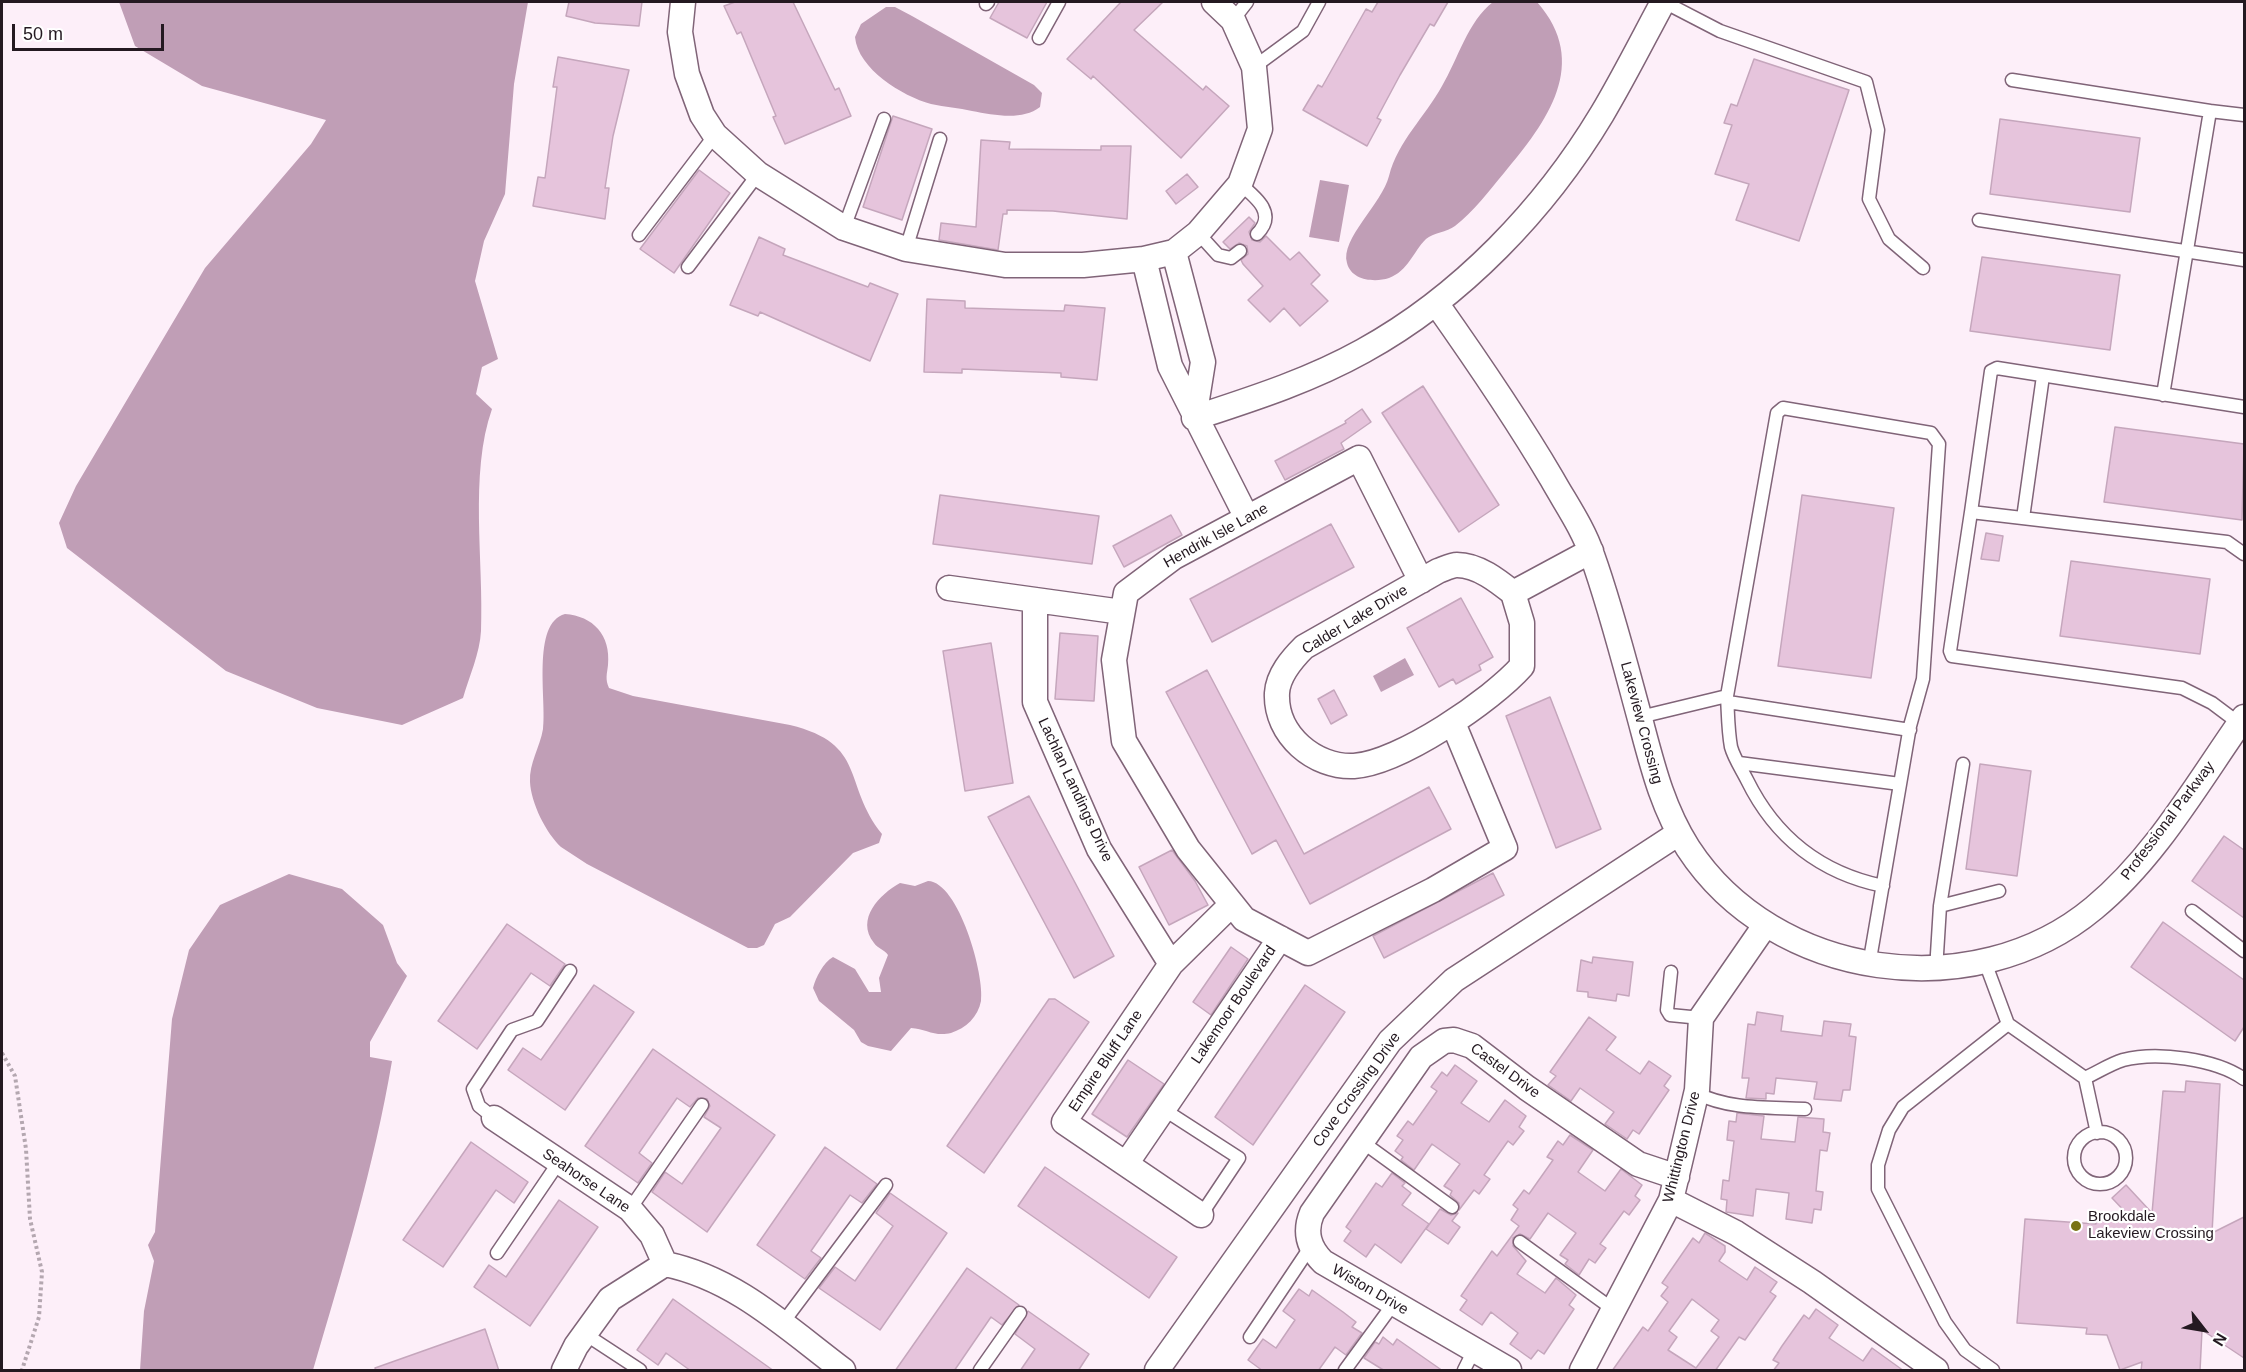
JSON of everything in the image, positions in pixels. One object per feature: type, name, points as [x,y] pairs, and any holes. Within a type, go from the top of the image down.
[{"type":"street","points":[[683,2],[680,32],[687,74],[702,115],[715,135],[758,174],[844,228],[906,249],[1005,266],[1083,265],[1144,260],[1174,252],[1198,233],[1240,184],[1260,129],[1254,67],[1240,11],[1214,2]]},
{"type":"street","points":[[1194,418],[1286,388],[1363,351],[1436,303],[1486,258],[1554,184],[1602,113],[1663,2]]},
{"type":"street","points":[[1174,252],[1203,362],[1194,418]]},
{"type":"street","points":[[1144,260],[1170,366],[1194,418],[1248,518]]},
{"type":"street","name":"Lakeview Crossing","points":[[1436,303],[1516,418],[1591,551],[1613,619],[1662,798],[1680,833],[1714,879],[1766,924],[1821,950],[1869,965],[1903,970],[1936,970],[1985,962]]},
{"type":"street","name":"Hendrik Isle Lane","points":[[1280,938],[1244,919],[1188,849],[1124,741],[1114,660],[1126,593],[1174,557],[1359,458],[1421,581]]},
{"type":"street","points":[[1513,593],[1591,551]]},
{"type":"street","name":"Calder Lake Drive","points":[[1457,565],[1478,570],[1497,580],[1513,593],[1522,622],[1522,666],[1507,683],[1453,723],[1389,756],[1356,766],[1329,765],[1291,738],[1279,713],[1277,692],[1288,662],[1304,647],[1438,571],[1457,565]]},
{"type":"street","points":[[949,588],[1122,612]]},
{"type":"street","name":"Lachlan Landings Drive","points":[[1035,600],[1035,702],[1100,849],[1171,964]]},
{"type":"street","name":"Lakemoor Boulevard","points":[[1126,1164],[1280,938],[1308,954],[1433,890],[1505,848],[1453,723]]},
{"type":"street","name":"Professional Parkway","points":[[1985,962],[2040,943],[2092,910],[2115,890],[2135,869],[2243,723]]},
{"type":"street","name":"Cove Crossing Drive","points":[[1157,1371],[1390,1041],[1454,980],[1680,833]]},
{"type":"street","name":"Empire Bluff Lane","points":[[1201,1215],[1064,1122],[1171,964],[1232,904]]},
{"type":"street","points":[[1701,1018],[1766,924]]},
{"type":"street","name":"Whittington Drive","points":[[1582,1371],[1671,1200],[1696,1094],[1701,1018]]},
{"type":"street","name":"Castel Drive","points":[[1360,1141],[1421,1057],[1433,1046],[1454,1040],[1472,1046],[1527,1088],[1638,1164],[1677,1177]]},
{"type":"street","name":"Seahorse Lane","points":[[494,1118],[630,1209],[652,1235],[664,1264]]},
{"type":"street","points":[[1311,1246],[1307,1224],[1312,1213],[1360,1141]]},
{"type":"street","points":[[1671,1200],[1755,1245],[1812,1282],[1934,1370]]},
{"type":"street","name":"Wiston Drive","points":[[1311,1246],[1323,1262],[1394,1304],[1469,1360],[1509,1371]]},
{"type":"street","points":[[564,1371],[585,1334],[610,1299],[664,1264],[703,1273],[719,1281],[782,1324],[843,1371]]},
{"type":"lane","points":[[1039,38],[1059,2]]},
{"type":"lane","points":[[1254,67],[1303,30],[1319,2]]},
{"type":"lane","points":[[1663,2],[1720,31],[1866,82],[1878,130],[1869,199],[1889,238],[1923,268]]},
{"type":"lane","points":[[2012,80],[2244,116]]},
{"type":"lane","points":[[2163,395],[2211,111]]},
{"type":"lane","points":[[844,228],[884,119]]},
{"type":"lane","points":[[639,235],[715,135]]},
{"type":"lane","points":[[906,249],[940,139]]},
{"type":"lane","points":[[688,267],[758,174]]},
{"type":"lane","points":[[1240,184],[1255,196],[1266,214],[1265,226],[1257,234]]},
{"type":"lane","points":[[1979,220],[2244,260]]},
{"type":"lane","points":[[1198,233],[1218,255],[1230,258],[1240,251]]},
{"type":"lane","points":[[2243,723],[2182,688],[1952,656],[1950,651],[1991,371],[1997,368],[2244,408]]},
{"type":"lane","points":[[2023,518],[2043,376]]},
{"type":"lane","points":[[1869,965],[1883,886],[1900,784],[1910,730],[1923,680],[1939,444],[1931,433],[1783,408],[1777,413],[1727,699],[1731,748],[1757,801],[1784,836],[1806,855],[1854,880],[1883,886]]},
{"type":"lane","points":[[1971,512],[2227,542],[2244,554]]},
{"type":"lane","points":[[1640,717],[1727,699],[1910,730]]},
{"type":"lane","points":[[1739,763],[1900,784]]},
{"type":"lane","points":[[1936,970],[1940,906],[1963,764]]},
{"type":"lane","points":[[1940,906],[1998,891]]},
{"type":"lane","points":[[2192,911],[2244,951]]},
{"type":"lane","points":[[1985,962],[2008,1023],[2085,1078],[2097,1132]]},
{"type":"lane","points":[[494,1118],[479,1106],[473,1089],[512,1030],[537,1021],[570,971]]},
{"type":"lane","points":[[1671,972],[1667,1010],[1670,1015],[1701,1018]]},
{"type":"lane","points":[[1993,1371],[1965,1350],[1945,1322],[1878,1189],[1878,1165],[1889,1130],[1903,1107],[2008,1023]]},
{"type":"lane","points":[[2085,1078],[2122,1061],[2142,1057],[2210,1062],[2244,1079]]},
{"type":"lane","points":[[1696,1094],[1712,1101],[1736,1106],[1805,1109]]},
{"type":"lane","points":[[630,1209],[702,1106]]},
{"type":"lane","points":[[1163,1109],[1239,1158],[1201,1215]]},
{"type":"lane","points":[[2097,1132],[2110,1134],[2117,1138],[2126,1152],[2124,1169],[2119,1176],[2104,1184],[2087,1181],[2080,1175],[2074,1160],[2079,1143],[2085,1137],[2097,1132]]},
{"type":"lane","points":[[1360,1141],[1452,1207]]},
{"type":"lane","points":[[497,1253],[559,1162]]},
{"type":"lane","points":[[782,1324],[886,1185]]},
{"type":"lane","points":[[1520,1242],[1614,1310]]},
{"type":"lane","points":[[1250,1336],[1311,1246]]},
{"type":"lane","points":[[1345,1371],[1394,1304]]},
{"type":"lane","points":[[980,1371],[1020,1313]]},
{"type":"lane","points":[[585,1334],[640,1371]]},
{"type":"path","points":[[2,1053],[15,1076],[26,1149],[30,1219],[42,1272],[39,1317],[22,1371]]},
{"type":"shaded area","points":[[119,2],[528,2],[514,84],[505,194],[484,241],[475,281],[498,359],[482,367],[476,394],[492,409],[485,434],[479,490],[480,639],[463,698],[402,725],[317,708],[226,671],[67,548],[59,523],[76,486],[205,268],[311,144],[326,120],[202,86],[135,46]]},
{"type":"shaded area","points":[[1493,2],[1537,2],[1553,25],[1561,47],[1562,69],[1557,91],[1548,113],[1520,154],[1462,220],[1452,228],[1426,239],[1406,266],[1396,275],[1377,280],[1358,277],[1349,269],[1347,263],[1347,254],[1355,232],[1385,187],[1393,163],[1405,140],[1442,86],[1470,30],[1484,10]]},
{"type":"shaded area","points":[[886,7],[895,7],[1034,85],[1042,93],[1040,107],[1025,114],[1008,116],[989,114],[931,104],[895,88],[883,80],[864,60],[855,37],[861,24]]},
{"type":"shaded area","points":[[1320,180],[1349,185],[1339,242],[1309,237]]},
{"type":"shaded area","points":[[565,614],[592,623],[603,636],[608,654],[609,688],[633,696],[790,725],[815,733],[832,743],[843,755],[870,816],[882,834],[879,843],[853,853],[790,917],[775,924],[764,945],[757,948],[748,948],[587,864],[561,847],[540,817],[533,799],[530,775],[543,729],[544,647],[554,620]]},
{"type":"shaded area","points":[[1405,658],[1414,675],[1381,692],[1373,676]]},
{"type":"shaded area","points":[[289,874],[342,889],[383,925],[397,963],[407,976],[370,1042],[370,1057],[392,1061],[367,1178],[313,1370],[140,1370],[144,1311],[154,1261],[148,1245],[155,1232],[172,1019],[189,950],[220,905]]},
{"type":"shaded area","points":[[928,881],[939,885],[950,897],[968,932],[979,972],[981,1001],[979,1007],[970,1021],[951,1033],[940,1034],[911,1028],[891,1051],[868,1046],[861,1042],[854,1030],[819,1001],[813,988],[814,984],[823,967],[833,957],[855,969],[869,992],[881,992],[879,978],[888,955],[876,945],[869,934],[867,925],[872,908],[878,900],[900,883],[915,886]]},
{"type":"building","points":[[569,2],[642,2],[639,26],[595,23],[566,16]]},
{"type":"building","points":[[735,2],[793,2],[835,90],[839,88],[851,116],[785,144],[773,117],[776,116],[741,32],[737,34],[724,6]]},
{"type":"building","points":[[999,2],[1047,2],[1027,38],[990,18]]},
{"type":"building","points":[[1121,2],[1163,2],[1134,30],[1203,90],[1206,86],[1229,106],[1181,158],[1093,76],[1091,79],[1067,59]]},
{"type":"building","points":[[1378,2],[1448,2],[1434,26],[1430,24],[1400,75],[1377,118],[1381,120],[1367,146],[1303,110],[1318,85],[1322,87],[1366,9],[1372,12]]},
{"type":"building","points":[[558,57],[629,70],[613,136],[605,188],[609,188],[605,219],[533,206],[538,177],[545,178],[557,87],[553,87]]},
{"type":"building","points":[[1754,59],[1849,90],[1799,241],[1736,220],[1749,184],[1715,174],[1732,125],[1724,123],[1731,104],[1737,106]]},
{"type":"building","points":[[893,116],[932,129],[902,220],[863,207]]},
{"type":"building","points":[[2000,119],[2140,138],[2130,212],[1990,194]]},
{"type":"building","points":[[981,140],[1010,142],[1009,149],[1101,150],[1101,146],[1131,146],[1127,219],[1053,211],[1007,210],[1007,214],[1003,214],[998,250],[939,240],[941,223],[976,227]]},
{"type":"building","points":[[699,170],[730,193],[674,273],[640,249]]},
{"type":"building","points":[[1187,174],[1198,187],[1176,204],[1166,191]]},
{"type":"building","points":[[1249,217],[1255,223],[1249,232],[1252,240],[1260,242],[1266,236],[1290,260],[1299,252],[1320,275],[1311,284],[1328,301],[1300,326],[1284,308],[1270,322],[1248,300],[1263,286],[1241,260],[1248,254],[1247,246],[1239,243],[1230,249],[1223,242]]},
{"type":"building","points":[[759,237],[785,249],[783,255],[868,287],[870,283],[898,294],[870,361],[760,312],[758,316],[730,305]]},
{"type":"building","points":[[1982,257],[2120,275],[2110,350],[1970,331]]},
{"type":"building","points":[[927,299],[965,301],[965,308],[1064,311],[1065,305],[1105,308],[1097,380],[1061,377],[1061,373],[962,369],[962,373],[924,372]]},
{"type":"building","points":[[1423,386],[1499,505],[1459,532],[1382,413]]},
{"type":"building","points":[[1362,409],[1371,422],[1341,443],[1344,449],[1285,480],[1275,461],[1346,423],[1345,421]]},
{"type":"building","points":[[2115,427],[2244,444],[2242,520],[2104,502]]},
{"type":"building","points":[[940,495],[1099,516],[1092,564],[933,544]]},
{"type":"building","points":[[1802,495],[1894,508],[1871,678],[1778,666]]},
{"type":"building","points":[[1171,515],[1182,535],[1124,567],[1113,546]]},
{"type":"building","points":[[1331,524],[1354,567],[1212,642],[1190,599]]},
{"type":"building","points":[[1986,533],[2003,536],[1999,561],[1981,559]]},
{"type":"building","points":[[2071,561],[2210,579],[2200,654],[2060,636]]},
{"type":"building","points":[[1461,598],[1493,657],[1479,665],[1481,670],[1456,684],[1453,679],[1439,687],[1407,628]]},
{"type":"building","points":[[1060,633],[1098,636],[1094,701],[1055,699]]},
{"type":"building","points":[[991,643],[1013,783],[965,791],[943,651]]},
{"type":"building","points":[[1207,670],[1304,854],[1429,787],[1451,829],[1310,904],[1276,840],[1252,854],[1166,692]]},
{"type":"building","points":[[1334,690],[1347,715],[1331,724],[1318,699]]},
{"type":"building","points":[[1550,697],[1601,829],[1556,848],[1506,716]]},
{"type":"building","points":[[1980,764],[2031,771],[2017,876],[1966,869]]},
{"type":"building","points":[[1029,796],[1114,956],[1074,978],[988,817]]},
{"type":"building","points":[[2224,836],[2244,850],[2244,918],[2192,881]]},
{"type":"building","points":[[1172,850],[1195,881],[1208,905],[1169,925],[1139,867]]},
{"type":"building","points":[[1493,873],[1504,895],[1384,958],[1373,936]]},
{"type":"building","points":[[2163,922],[2244,980],[2244,1027],[2235,1041],[2131,967]]},
{"type":"building","points":[[507,924],[565,964],[550,986],[531,973],[477,1049],[438,1021]]},
{"type":"building","points":[[1231,947],[1248,959],[1211,1015],[1193,1002]]},
{"type":"building","points":[[1593,957],[1633,962],[1629,996],[1617,994],[1616,1001],[1588,997],[1588,992],[1577,991],[1581,960],[1592,963]]},
{"type":"building","points":[[594,985],[634,1012],[565,1110],[508,1070],[523,1048],[541,1060]]},
{"type":"building","points":[[1305,985],[1345,1012],[1253,1145],[1215,1117]]},
{"type":"building","points":[[1049,999],[1055,999],[1089,1022],[984,1173],[947,1146]]},
{"type":"building","points":[[1757,1012],[1783,1016],[1781,1031],[1822,1036],[1824,1021],[1851,1024],[1849,1036],[1856,1037],[1850,1090],[1843,1090],[1841,1101],[1814,1099],[1817,1082],[1776,1078],[1774,1094],[1766,1093],[1766,1099],[1746,1098],[1749,1078],[1742,1078],[1748,1024],[1755,1025]]},
{"type":"building","points":[[1589,1017],[1616,1037],[1606,1050],[1640,1074],[1649,1061],[1671,1076],[1664,1086],[1669,1090],[1639,1134],[1633,1130],[1627,1139],[1605,1124],[1614,1112],[1580,1088],[1571,1101],[1548,1085],[1556,1076],[1550,1072]]},
{"type":"building","points":[[653,1049],[775,1135],[707,1232],[652,1192],[665,1172],[682,1184],[721,1128],[704,1117],[710,1106],[707,1099],[698,1098],[690,1107],[677,1098],[639,1153],[652,1163],[638,1183],[585,1146]]},
{"type":"building","points":[[1128,1060],[1164,1084],[1127,1137],[1092,1114]]},
{"type":"building","points":[[1455,1065],[1477,1081],[1461,1103],[1489,1122],[1505,1100],[1526,1116],[1519,1127],[1524,1131],[1513,1145],[1508,1141],[1484,1175],[1490,1179],[1479,1194],[1474,1190],[1459,1210],[1459,1203],[1450,1195],[1452,1191],[1444,1186],[1460,1164],[1432,1144],[1414,1170],[1401,1160],[1403,1157],[1395,1151],[1403,1140],[1397,1136],[1408,1121],[1413,1125],[1437,1091],[1431,1087],[1442,1072],[1447,1076]]},
{"type":"building","name":"Brookdale Lakeview Crossing","points":[[2186,1081],[2220,1084],[2212,1233],[2244,1217],[2244,1358],[2202,1330],[2200,1371],[2141,1371],[2142,1362],[2120,1370],[2107,1335],[2086,1334],[2087,1328],[2017,1323],[2025,1219],[2096,1224],[2096,1215],[2130,1217],[2112,1198],[2126,1185],[2152,1213],[2163,1091],[2185,1092]]},
{"type":"building","points":[[1737,1113],[1764,1116],[1761,1139],[1795,1142],[1798,1117],[1824,1119],[1823,1132],[1830,1133],[1827,1151],[1820,1150],[1816,1191],[1823,1192],[1821,1210],[1814,1209],[1812,1223],[1786,1219],[1789,1193],[1756,1189],[1753,1216],[1726,1212],[1727,1200],[1721,1199],[1723,1180],[1729,1181],[1734,1141],[1727,1140],[1729,1121],[1736,1122]]},
{"type":"building","points":[[1570,1135],[1593,1150],[1578,1172],[1605,1191],[1621,1169],[1642,1185],[1635,1196],[1640,1200],[1629,1215],[1624,1211],[1600,1244],[1606,1248],[1595,1263],[1589,1259],[1579,1275],[1565,1264],[1568,1260],[1560,1255],[1576,1233],[1548,1213],[1530,1239],[1520,1234],[1513,1238],[1513,1246],[1526,1261],[1517,1274],[1545,1293],[1556,1278],[1576,1295],[1569,1305],[1574,1309],[1544,1354],[1538,1350],[1531,1359],[1510,1344],[1518,1333],[1491,1312],[1482,1325],[1460,1310],[1467,1300],[1461,1296],[1492,1251],[1497,1256],[1519,1226],[1511,1220],[1518,1209],[1513,1205],[1524,1190],[1529,1194],[1553,1160],[1547,1157],[1558,1141],[1563,1145]]},
{"type":"building","points":[[471,1142],[528,1182],[514,1203],[496,1190],[443,1267],[403,1240]]},
{"type":"building","points":[[825,1147],[877,1184],[862,1203],[850,1195],[811,1251],[821,1258],[805,1279],[757,1245]]},
{"type":"building","points":[[1045,1167],[1177,1257],[1149,1298],[1018,1206]]},
{"type":"building","points":[[1392,1173],[1405,1183],[1402,1186],[1411,1193],[1402,1205],[1429,1224],[1401,1263],[1375,1244],[1366,1257],[1344,1241],[1351,1231],[1346,1227],[1376,1183],[1382,1187]]},
{"type":"building","points":[[890,1193],[947,1233],[880,1330],[819,1288],[835,1267],[855,1281],[893,1226],[876,1213]]},
{"type":"building","points":[[559,1200],[598,1227],[530,1326],[474,1287],[489,1265],[506,1277]]},
{"type":"building","points":[[1440,1209],[1451,1215],[1458,1213],[1452,1221],[1460,1227],[1448,1244],[1426,1229]]},
{"type":"building","points":[[1705,1233],[1725,1246],[1725,1252],[1719,1261],[1747,1280],[1755,1267],[1777,1282],[1770,1292],[1776,1296],[1745,1340],[1739,1337],[1715,1371],[1612,1371],[1643,1327],[1648,1331],[1668,1302],[1661,1296],[1668,1287],[1662,1283],[1693,1238],[1699,1243]],"holes":[[[1692,1299],[1719,1320],[1711,1331],[1719,1337],[1696,1368],[1668,1350],[1677,1337],[1669,1331]]]},
{"type":"building","points":[[967,1268],[1019,1305],[1002,1325],[991,1317],[954,1371],[895,1371]]},
{"type":"building","points":[[1299,1289],[1309,1296],[1312,1290],[1356,1322],[1352,1327],[1362,1333],[1346,1355],[1335,1347],[1318,1371],[1263,1371],[1248,1360],[1263,1339],[1276,1348],[1295,1320],[1283,1311]]},
{"type":"building","points":[[673,1299],[774,1371],[691,1371],[666,1353],[658,1365],[637,1350]]},
{"type":"building","points":[[1816,1309],[1838,1325],[1829,1338],[1863,1361],[1872,1348],[1904,1371],[1773,1371],[1779,1363],[1773,1360],[1782,1346],[1804,1315],[1809,1319]]},
{"type":"building","points":[[1028,1311],[1089,1354],[1078,1371],[1020,1371],[1035,1349],[1015,1334]]},
{"type":"building","points":[[485,1329],[499,1371],[376,1371],[375,1368]]},
{"type":"building","points":[[1383,1337],[1393,1345],[1397,1339],[1443,1371],[1385,1371],[1364,1358],[1375,1342],[1379,1344]]},
{"type":"place","name":"Brookdale Lakeview Crossing","points":[[2076,1226]]}]
